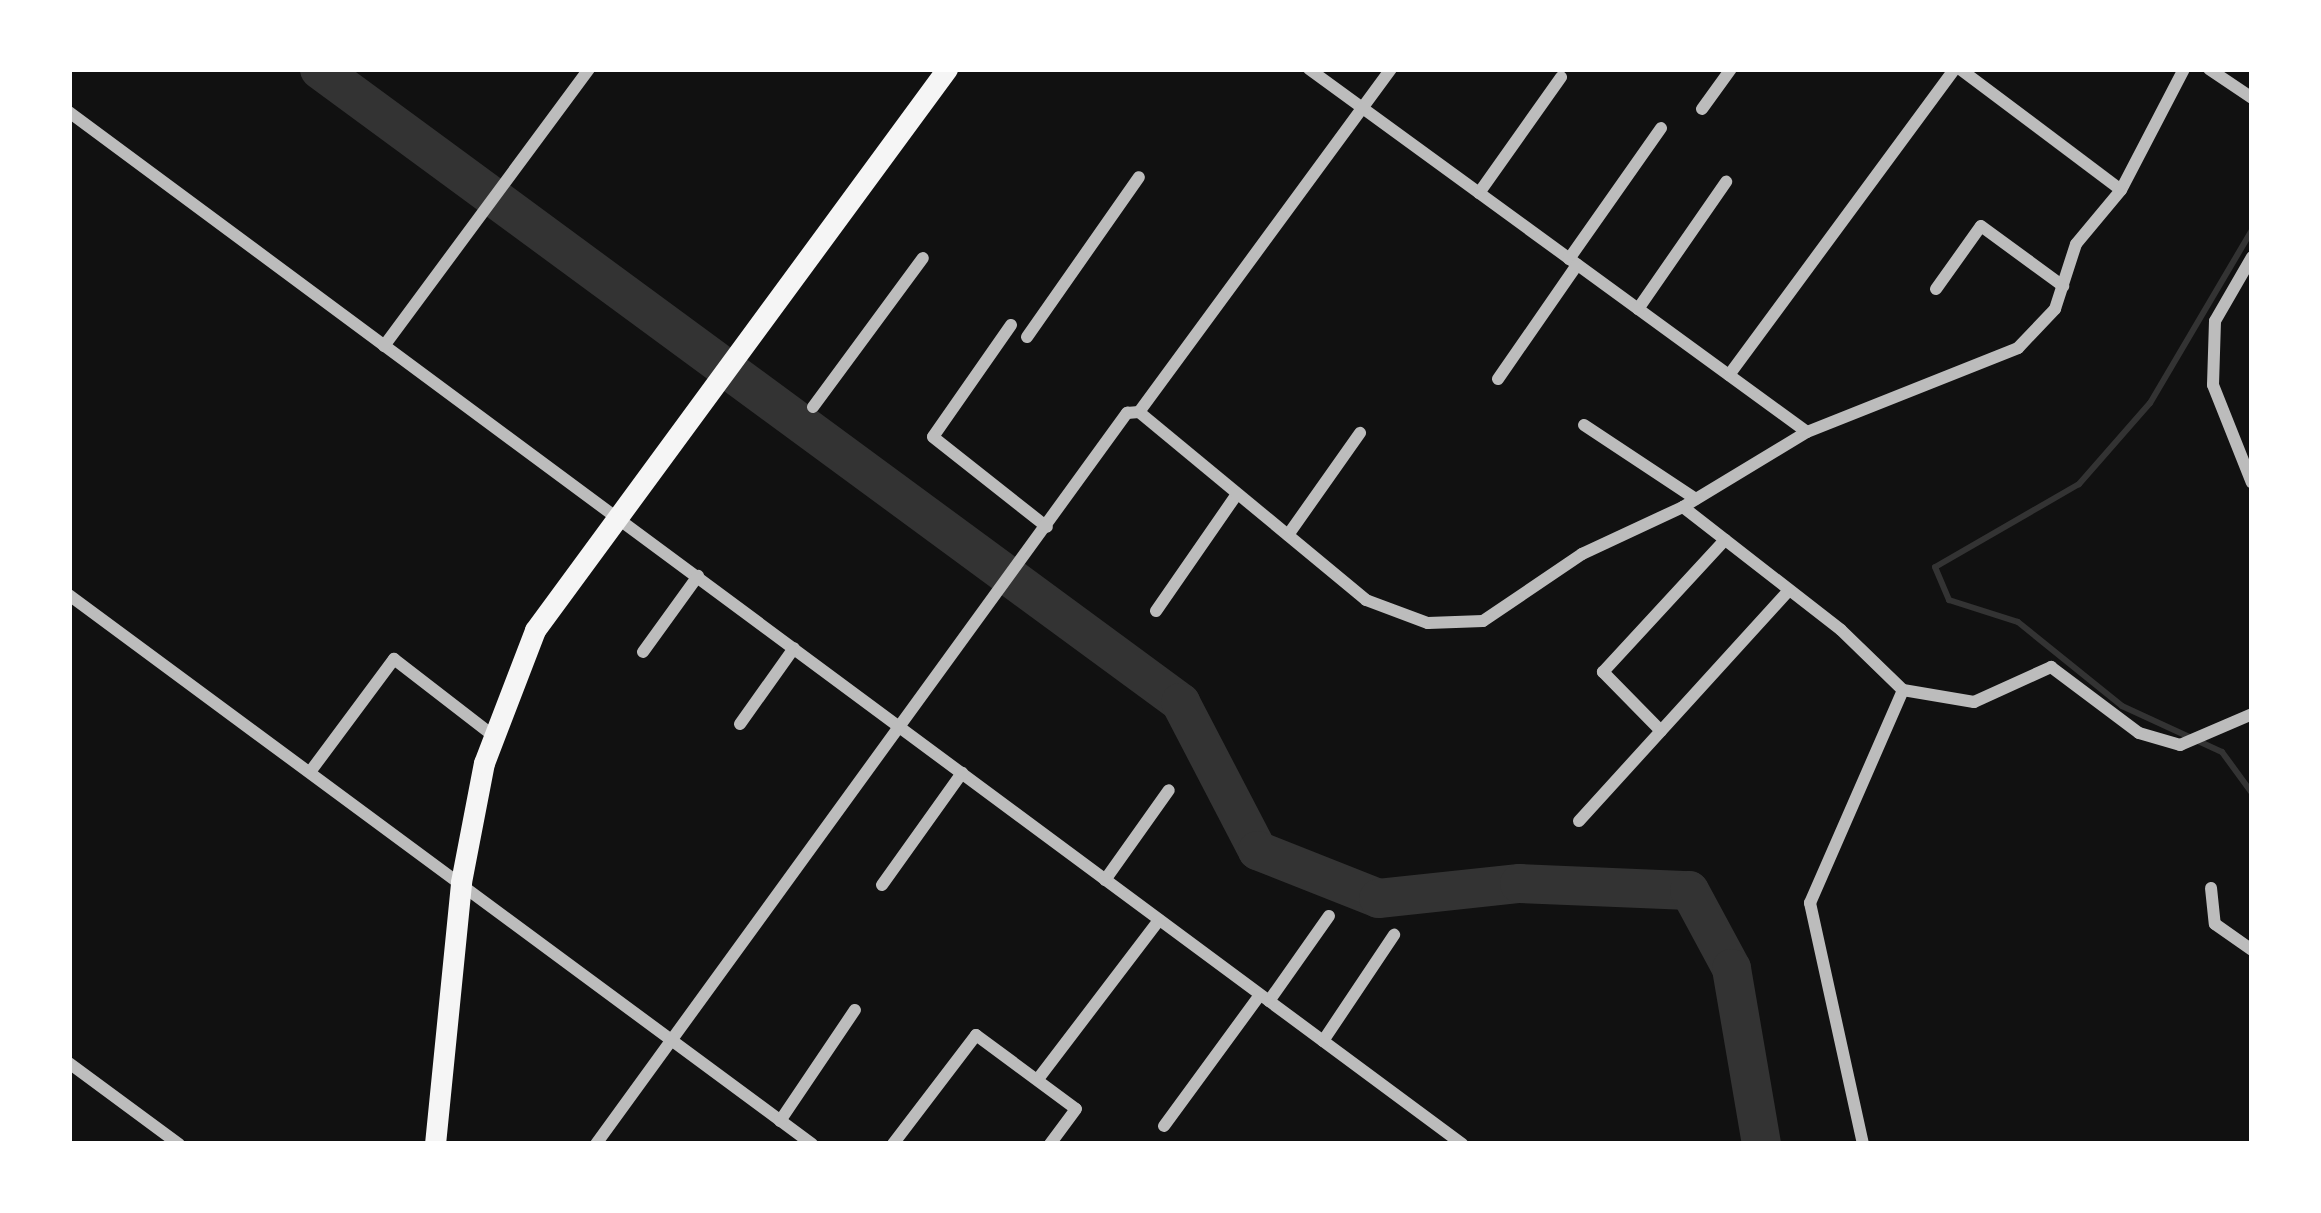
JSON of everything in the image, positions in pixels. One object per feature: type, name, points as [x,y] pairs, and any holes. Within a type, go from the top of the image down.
[{"type":"main road","points":[[435,1144],[461,882],[494,736],[536,630],[614,516],[947,69]]},
{"type":"street","points":[[384,346],[589,69]]},
{"type":"street","points":[[1309,69],[1808,432]]},
{"type":"street","points":[[1138,412],[1391,69]]},
{"type":"street","points":[[1702,109],[1730,69]]},
{"type":"street","points":[[1729,375],[1957,69],[2121,190]]},
{"type":"street","points":[[621,1144],[600,1138],[1127,413],[1138,412],[1366,600],[1428,623],[1484,621],[1582,554],[1683,507],[1808,432],[2018,348],[2055,309],[2076,244],[2121,190],[2184,69]]},
{"type":"street","points":[[2209,69],[2252,98]]},
{"type":"street","points":[[1479,193],[1561,77]]},
{"type":"street","points":[[69,112],[1462,1144]]},
{"type":"street","points":[[1498,379],[1661,128]]},
{"type":"street","points":[[1027,337],[1139,177]]},
{"type":"street","points":[[1638,309],[1726,182]]},
{"type":"street","points":[[1936,289],[1982,226],[2063,286]]},
{"type":"street","points":[[2252,256],[2215,321],[2213,385],[2252,483]]},
{"type":"street","points":[[814,407],[922,258]]},
{"type":"street","points":[[1011,326],[933,436],[1047,527]]},
{"type":"street","points":[[1584,424],[1696,499]]},
{"type":"street","points":[[1288,536],[1360,433]]},
{"type":"street","points":[[1156,611],[1238,494]]},
{"type":"street","points":[[1683,507],[1789,590],[1903,690],[1974,702],[2050,667],[2139,733],[2180,745],[2252,714]]},
{"type":"street","points":[[1661,731],[1603,672],[1725,540]]},
{"type":"street","points":[[643,652],[698,576]]},
{"type":"street","points":[[1579,821],[1789,590]]},
{"type":"street","points":[[69,595],[812,1144]]},
{"type":"street","points":[[740,724],[794,648]]},
{"type":"street","points":[[310,772],[394,659],[494,736]]},
{"type":"street","points":[[1863,1144],[1810,903],[1903,690]]},
{"type":"street","points":[[882,885],[962,773]]},
{"type":"street","points":[[1105,880],[1169,790]]},
{"type":"street","points":[[2212,888],[2216,924],[2252,950]]},
{"type":"street","points":[[1164,1126],[1329,916]]},
{"type":"street","points":[[1038,1079],[1159,920]]},
{"type":"street","points":[[1323,1041],[1394,935]]},
{"type":"street","points":[[780,1121],[856,1010]]},
{"type":"street","points":[[893,1144],[976,1035],[1076,1109],[1050,1144]]},
{"type":"street","points":[[69,1063],[179,1144]]},
{"type":"street","points":[[786,1144],[795,1131]]},
{"type":"waterway","points":[[319,69],[1180,702],[1257,850],[1378,898],[1519,883],[1689,890],[1731,968],[1761,1144]]},
{"type":"waterway","points":[[2252,230],[2150,403],[2079,484],[1935,567],[1949,600],[2018,622],[2122,706],[2222,752],[2252,793]]}]
